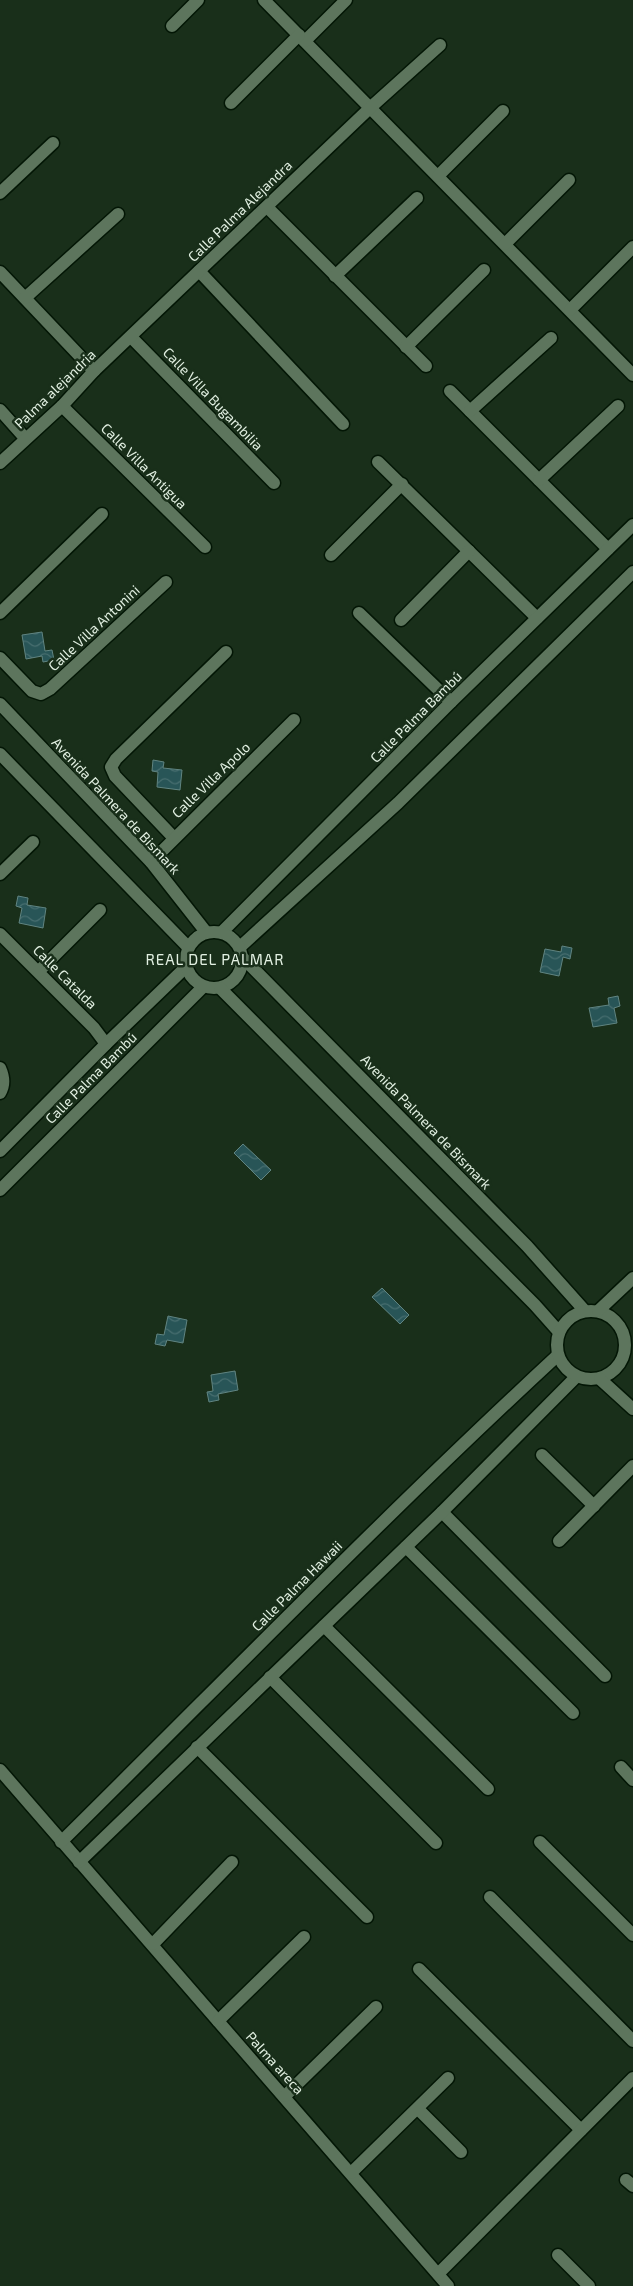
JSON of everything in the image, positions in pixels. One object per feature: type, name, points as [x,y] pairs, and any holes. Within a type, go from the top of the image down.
[{"type":"street","points":[[172,26],[198,0]]},
{"type":"street","points":[[264,0],[633,375]]},
{"type":"street","points":[[231,103],[346,0]]},
{"type":"street","name":"Calle Palma Alejandra","points":[[131,337],[371,107],[440,46]]},
{"type":"street","points":[[438,176],[503,111]]},
{"type":"street","points":[[0,193],[53,143]]},
{"type":"street","points":[[505,244],[569,180]]},
{"type":"street","points":[[335,276],[418,198]]},
{"type":"street","points":[[266,207],[426,366]]},
{"type":"street","points":[[25,298],[118,214]]},
{"type":"street","points":[[570,310],[633,248]]},
{"type":"street","points":[[406,346],[484,270]]},
{"type":"street","points":[[199,271],[343,424]]},
{"type":"street","points":[[0,272],[94,371]]},
{"type":"street","name":"Palma alejandria","points":[[0,463],[62,406],[94,371],[131,337]]},
{"type":"street","name":"Calle Villa Bugambilia","points":[[131,337],[274,483]]},
{"type":"street","points":[[470,411],[550,338]]},
{"type":"street","points":[[450,391],[608,549]]},
{"type":"street","name":"Calle Villa Antigua","points":[[62,406],[204,547]]},
{"type":"street","points":[[539,480],[618,406]]},
{"type":"street","points":[[0,410],[26,438]]},
{"type":"street","points":[[378,462],[537,618]]},
{"type":"street","points":[[331,555],[402,484]]},
{"type":"street","points":[[0,614],[102,514]]},
{"type":"street","name":"Calle Palma Bambú","points":[[222,932],[451,702],[633,525]]},
{"type":"street","points":[[401,620],[469,551]]},
{"type":"street","points":[[241,953],[398,803],[633,572]]},
{"type":"street","name":"Calle Villa Antonini","points":[[0,658],[32,691],[41,694],[50,689],[166,582]]},
{"type":"street","points":[[359,613],[451,702]]},
{"type":"street","points":[[174,838],[115,776],[111,767],[116,758],[226,652]]},
{"type":"street","name":"Avenida Palmera de Bismark","points":[[0,704],[151,862],[206,932]]},
{"type":"street","name":"Calle Villa Apolo","points":[[151,862],[294,720]]},
{"type":"street","points":[[0,754],[188,947]]},
{"type":"street","points":[[0,874],[33,842]]},
{"type":"street","points":[[39,971],[100,910]]},
{"type":"street","points":[[206,932],[222,932],[232,938],[241,953],[241,970],[229,985],[220,988],[203,987],[192,979],[186,967],[185,957],[188,947],[195,938],[206,932]]},
{"type":"street","name":"Calle Catalda","points":[[0,934],[94,1028],[106,1044]]},
{"type":"street","name":"Avenida Palmera de Bismark","points":[[241,953],[591,1311]]},
{"type":"street","name":"Calle Palma Bambú","points":[[0,1151],[106,1044],[186,967]]},
{"type":"street","name":"Calle Palma Bambú","points":[[0,1190],[203,987]]},
{"type":"street","points":[[220,988],[535,1305],[559,1332]]},
{"type":"street","points":[[0,1068],[4,1077],[3,1088],[0,1092]]},
{"type":"street","points":[[591,1311],[608,1315],[616,1321],[629,1345],[612,1372],[600,1379],[588,1380],[576,1377],[565,1368],[558,1355],[556,1343],[559,1332],[565,1322],[574,1315],[591,1311],[633,1278]]},
{"type":"street","name":"Calle Palma Hawaii","points":[[61,1842],[372,1531],[558,1355]]},
{"type":"street","points":[[79,1862],[442,1512],[576,1377]]},
{"type":"street","points":[[600,1379],[633,1409]]},
{"type":"street","points":[[542,1454],[594,1506]]},
{"type":"street","points":[[559,1540],[631,1471]]},
{"type":"street","points":[[442,1512],[605,1676]]},
{"type":"street","points":[[406,1547],[573,1713]]},
{"type":"street","points":[[324,1626],[488,1788]]},
{"type":"street","points":[[270,1677],[436,1842]]},
{"type":"street","points":[[197,1747],[367,1916]]},
{"type":"street","points":[[621,1767],[633,1780]]},
{"type":"street","name":"Palma areca","points":[[0,1770],[448,2286]]},
{"type":"street","points":[[540,1842],[633,1935]]},
{"type":"street","points":[[152,1944],[232,1862]]},
{"type":"street","points":[[490,1897],[633,2041]]},
{"type":"street","points":[[218,2021],[304,1936]]},
{"type":"street","points":[[419,1969],[582,2130]]},
{"type":"street","points":[[285,2096],[376,2007]]},
{"type":"street","points":[[351,2174],[448,2078]]},
{"type":"street","points":[[438,2274],[633,2078]]},
{"type":"street","points":[[418,2108],[461,2152]]},
{"type":"street","points":[[558,2254],[589,2286]]},
{"type":"water","points":[[42,632],[45,651],[52,650],[54,660],[43,662],[42,656],[26,659],[22,635]]},
{"type":"water","points":[[153,760],[164,762],[163,768],[182,770],[180,790],[157,787],[158,772],[152,771]]},
{"type":"water","points":[[18,896],[28,898],[27,905],[46,908],[43,928],[19,923],[22,908],[16,906]]},
{"type":"water","points":[[562,946],[572,948],[570,959],[563,957],[559,976],[540,972],[545,949],[561,952]]},
{"type":"water","points":[[618,996],[620,1006],[614,1008],[617,1023],[593,1027],[589,1008],[609,1005],[608,998]]},
{"type":"water","points":[[243,1144],[271,1170],[261,1180],[234,1153]]},
{"type":"water","points":[[382,1288],[409,1315],[400,1324],[372,1297]]},
{"type":"water","points":[[168,1316],[187,1320],[183,1343],[167,1340],[165,1346],[155,1344],[157,1334],[164,1335]]},
{"type":"water","points":[[235,1371],[238,1390],[218,1394],[219,1400],[209,1402],[207,1392],[213,1391],[211,1375]]},
{"type":"district","name":"REAL DEL PALMAR","points":[[215,960]]}]
